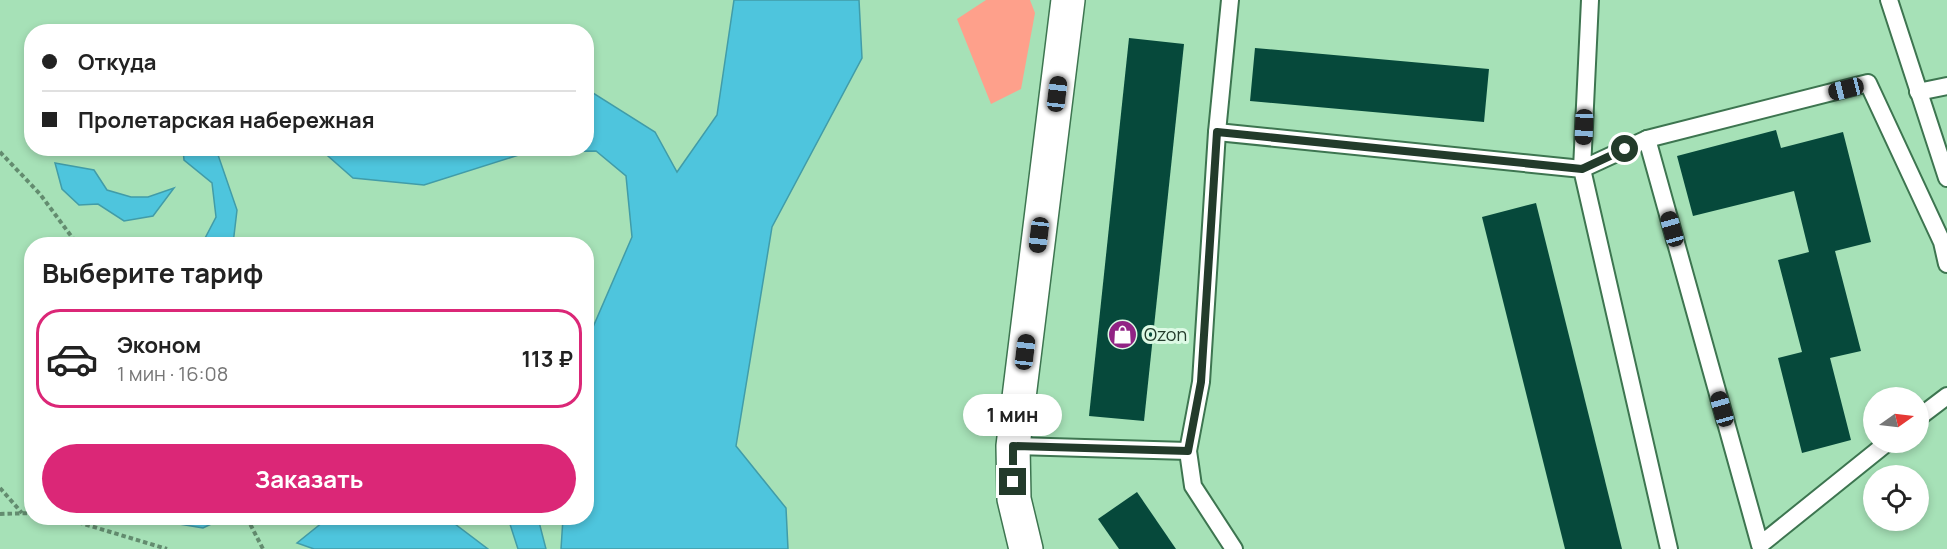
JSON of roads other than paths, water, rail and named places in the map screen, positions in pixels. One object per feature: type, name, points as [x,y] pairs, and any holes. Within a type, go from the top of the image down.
[{"type":"street","points":[[1026,549],[1014,499],[1013,446],[1068,0]]},
{"type":"lane","points":[[1230,0],[1217,132],[1201,382],[1188,451],[1193,486],[1233,549]]},
{"type":"lane","points":[[1590,0],[1582,169],[1669,549]]},
{"type":"lane","points":[[1889,0],[1947,178]]},
{"type":"lane","points":[[1217,132],[1582,169],[1647,139],[1868,83],[1942,242],[1947,264]]},
{"type":"lane","points":[[1918,92],[1947,86]]},
{"type":"lane","points":[[1647,139],[1760,545],[1874,453]]},
{"type":"lane","points":[[1929,410],[1947,396]]},
{"type":"lane","points":[[1013,446],[1188,451]]},
{"type":"water","points":[[734,0],[859,0],[862,58],[772,227],[736,446],[786,508],[788,549],[561,549],[563,525],[594,525],[594,325],[632,237],[626,176],[594,151],[594,94],[655,132],[677,172],[717,115]]},
{"type":"water","points":[[184,156],[218,156],[237,210],[234,237],[206,237],[216,217],[212,183],[184,160]]},
{"type":"water","points":[[328,156],[515,156],[424,185],[353,178]]},
{"type":"water","points":[[55,163],[94,170],[107,190],[131,197],[148,197],[174,188],[153,216],[124,221],[98,204],[79,205],[62,189]]},
{"type":"water","points":[[185,525],[209,525],[203,528]]},
{"type":"water","points":[[319,525],[456,525],[488,549],[314,549],[297,543]]},
{"type":"water","points":[[510,525],[540,525],[546,549],[518,549]]},
{"type":"place","name":"Ozon","points":[[1123,335]]}]
